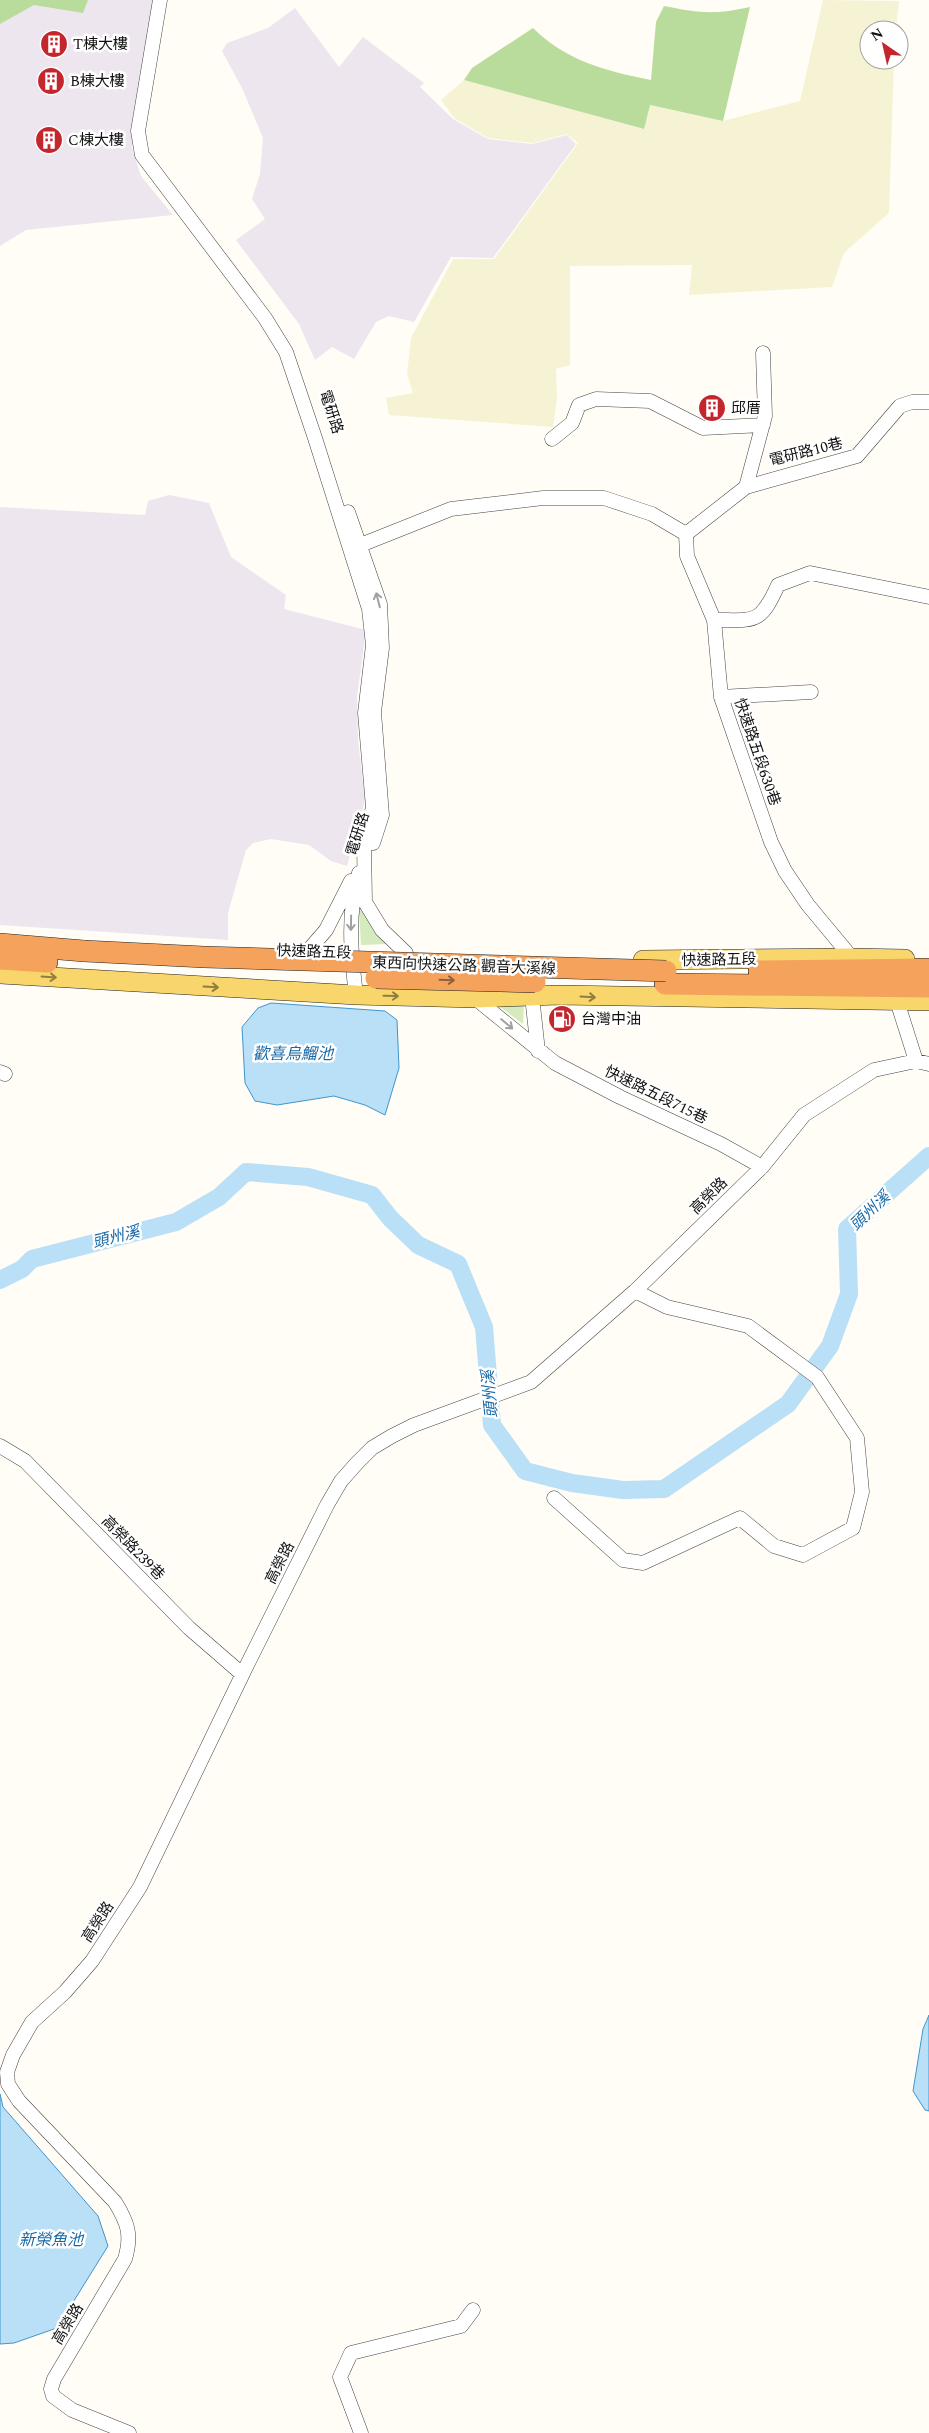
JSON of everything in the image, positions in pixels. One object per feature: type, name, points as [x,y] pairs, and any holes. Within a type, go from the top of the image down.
[{"type":"highway","name":"東西向快速公路 觀音大溪線","points":[[0,944],[204,958],[640,971],[737,972],[929,968]]},
{"type":"highway","name":"東西向快速公路 觀音大溪線","points":[[0,959],[203,971],[457,981],[929,987]]},
{"type":"main road","name":"快速路五段","points":[[0,935],[208,948],[351,954],[406,953],[676,961],[929,958]]},
{"type":"main road","points":[[0,974],[356,995],[475,998],[532,996],[929,1001]]},
{"type":"street","name":"電研路","points":[[160,0],[138,131],[142,155],[265,318],[286,352],[355,548],[380,604],[382,648],[374,712],[382,815],[363,872]]},
{"type":"street","name":"電研路","points":[[166,0],[147,128],[149,153],[274,314],[292,344],[355,548],[369,609],[373,645],[366,713],[373,807],[363,858],[352,896],[351,954],[356,995]]},
{"type":"street","points":[[746,486],[763,425],[765,390],[763,353]]},
{"type":"street","points":[[552,439],[572,423],[579,405],[596,399],[650,401],[703,428],[763,425]]},
{"type":"street","name":"電研路10巷","points":[[686,534],[746,486],[858,456],[888,424],[900,406],[912,402],[929,402]]},
{"type":"street","points":[[355,548],[450,509],[543,498],[604,498],[652,514],[686,534]]},
{"type":"street","name":"快速路五段630巷","points":[[686,534],[687,556],[714,620],[721,697],[771,842],[785,871],[808,906],[852,958]]},
{"type":"street","points":[[714,620],[751,620],[767,610],[778,585],[810,574],[929,597]]},
{"type":"street","points":[[721,697],[811,692]]},
{"type":"street","name":"電研路","points":[[363,858],[365,902],[382,930],[406,953]]},
{"type":"street","points":[[307,952],[326,930],[363,858]]},
{"type":"street","points":[[529,958],[538,1051]]},
{"type":"street","name":"快速路五段715巷","points":[[475,998],[555,1063],[612,1093],[721,1144],[762,1167]]},
{"type":"street","points":[[897,1001],[923,1062]]},
{"type":"street","name":"高榮路","points":[[129,2433],[72,2410],[53,2396],[51,2389],[54,2379],[124,2260],[129,2244],[126,2220],[115,2202],[19,2101],[8,2084],[7,2072],[13,2055],[29,2027],[65,1992],[92,1961],[140,1887],[242,1674],[327,1505],[341,1481],[372,1448],[414,1425],[531,1382],[635,1291],[762,1167],[804,1115],[874,1070],[923,1062]]},
{"type":"street","points":[[554,1498],[624,1560],[642,1563],[740,1518],[774,1546],[803,1555],[853,1528],[862,1492],[857,1438],[817,1377],[748,1326],[667,1307],[635,1291]]},
{"type":"street","name":"高榮路239巷","points":[[0,1446],[25,1461],[188,1628],[242,1674]]},
{"type":"street","points":[[361,2433],[340,2377],[351,2353],[462,2326],[473,2310]]},
{"type":"shaded area","points":[[0,0],[157,0],[132,148],[141,176],[173,215],[26,230],[0,246]]},
{"type":"shaded area","points":[[823,0],[899,1],[897,20],[859,20],[859,70],[894,70],[889,213],[844,253],[832,287],[689,295],[692,265],[570,266],[570,365],[556,369],[557,400],[553,427],[389,415],[386,398],[413,393],[407,374],[411,338],[453,259],[494,259],[578,143],[567,134],[533,143],[488,138],[454,118],[441,100],[464,80],[643,129],[649,105],[723,121],[800,101]]},
{"type":"shaded area","points":[[295,8],[339,67],[363,37],[424,83],[420,87],[453,119],[488,139],[532,144],[567,135],[576,144],[493,258],[451,257],[414,322],[389,316],[376,322],[354,359],[332,347],[315,360],[299,324],[236,240],[265,219],[252,199],[260,174],[263,138],[242,88],[222,51],[227,43],[268,28]]},
{"type":"shaded area","points":[[169,495],[209,503],[231,557],[286,595],[284,609],[366,630],[357,697],[358,740],[365,800],[347,866],[331,861],[309,845],[271,839],[253,843],[246,850],[228,913],[228,940],[0,925],[0,507],[145,515],[148,501]]},
{"type":"green space","points":[[0,0],[88,0],[83,13],[34,5],[0,24]]},
{"type":"green space","points":[[664,6],[707,12],[750,7],[723,121],[650,105],[644,129],[464,80],[472,68],[533,28],[559,49],[573,57],[618,73],[651,80],[656,22]]},
{"type":"green space","points":[[358,895],[373,930],[386,944],[361,945]]},
{"type":"green space","points":[[495,1003],[524,1004],[523,1024]]},
{"type":"water","name":"歡喜烏鰡池","points":[[271,1003],[385,1011],[397,1020],[399,1068],[385,1115],[365,1105],[334,1096],[277,1105],[255,1101],[245,1083],[242,1027],[258,1008]]},
{"type":"water","points":[[929,2015],[929,2111],[925,2110],[913,2091],[923,2029]]},
{"type":"water","name":"新榮魚池","points":[[0,2094],[3,2107],[98,2216],[108,2246],[57,2328],[14,2343],[0,2344]]},
{"type":"waterway","name":"頭州溪","points":[[0,1280],[22,1269],[32,1259],[176,1222],[219,1197],[246,1172],[308,1177],[372,1195],[390,1218],[418,1245],[458,1264],[484,1327],[492,1425],[525,1471],[572,1483],[623,1490],[664,1489],[788,1404],[830,1346],[849,1294],[847,1229],[929,1156]]},
{"type":"place","name":"T棟大樓","points":[[54,44]]},
{"type":"place","name":"B棟大樓","points":[[51,81]]},
{"type":"place","name":"C棟大樓","points":[[49,140]]},
{"type":"place","name":"邱厝","points":[[712,408]]},
{"type":"place","name":"台灣中油","points":[[562,1019]]}]
